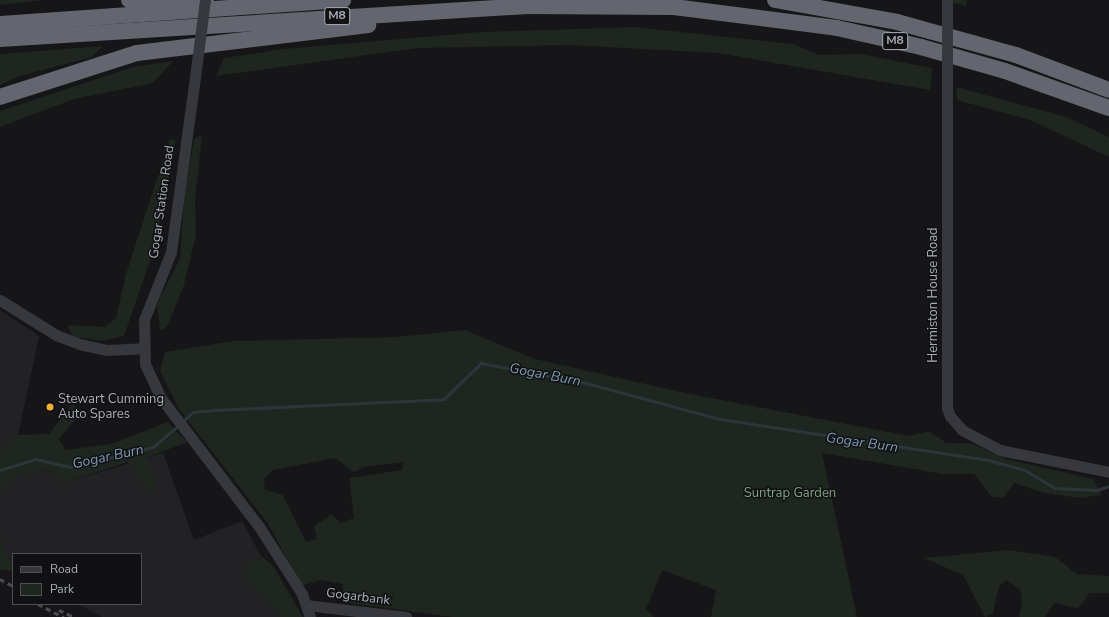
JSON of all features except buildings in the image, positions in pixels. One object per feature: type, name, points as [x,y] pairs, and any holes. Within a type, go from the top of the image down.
[{"type":"highway","points":[[129,0],[221,0]]},
{"type":"highway","name":"M8","points":[[0,24],[343,0]]},
{"type":"highway","name":"M8","points":[[776,0],[897,22],[1016,55],[1109,90]]},
{"type":"highway","name":"M8","points":[[0,97],[120,57],[154,50],[528,6]]},
{"type":"highway","name":"M8","points":[[0,38],[528,6],[674,7],[837,28],[1006,71],[1109,108]]},
{"type":"street","name":"Gogar Station Road","points":[[205,0],[171,252],[144,320],[142,348],[150,378],[189,436],[260,528],[306,605],[310,617]]},
{"type":"street","name":"Hermiston House Road","points":[[947,0],[947,408],[950,416],[962,430],[1000,450],[1109,472]]},
{"type":"street","points":[[0,300],[56,335],[79,344],[108,350],[142,348]]},
{"type":"street","name":"Gogarbank","points":[[306,605],[406,617]]},
{"type":"shaded area","points":[[0,310],[39,336],[18,435],[0,451]]},
{"type":"shaded area","points":[[163,453],[194,540],[242,521],[294,617],[102,617],[80,605],[142,605],[142,553],[12,553],[12,563],[0,539],[0,492],[18,475],[48,470],[64,483]]},
{"type":"green space","points":[[0,0],[43,0],[0,5]]},
{"type":"green space","points":[[943,0],[967,0],[966,6]]},
{"type":"green space","points":[[634,27],[793,44],[819,55],[860,54],[932,68],[930,90],[718,53],[569,45],[417,48],[216,76],[224,58],[284,49],[482,32]]},
{"type":"green space","points":[[103,46],[92,57],[20,76],[0,85],[0,54]]},
{"type":"green space","points":[[173,61],[153,83],[74,99],[0,127],[0,111],[133,67]]},
{"type":"green space","points":[[956,87],[1066,117],[1109,137],[1109,157],[1030,120],[957,100]]},
{"type":"green space","points":[[202,135],[195,199],[196,235],[184,285],[167,327],[160,330],[157,304],[180,259],[184,198],[194,139]]},
{"type":"green space","points":[[170,139],[176,140],[156,243],[124,336],[101,341],[72,336],[68,325],[105,327],[116,318],[126,274]]},
{"type":"green space","name":"Suntrap Garden","points":[[465,330],[535,359],[685,393],[909,436],[929,431],[946,443],[971,443],[1005,459],[1094,479],[1101,495],[1080,498],[1044,493],[1014,483],[1004,497],[992,497],[974,474],[943,474],[822,453],[857,617],[711,617],[716,590],[662,570],[646,609],[654,617],[453,617],[342,602],[343,584],[321,580],[301,586],[269,525],[179,409],[160,371],[165,352],[233,341],[396,337]],"holes":[[[335,458],[354,472],[364,467],[403,462],[402,470],[349,478],[354,518],[340,523],[332,514],[314,526],[317,539],[306,542],[283,495],[265,490],[264,479],[273,470]]]},
{"type":"green space","points":[[72,404],[82,411],[59,439],[65,450],[111,444],[168,422],[187,442],[146,458],[158,488],[151,494],[128,462],[64,483],[48,470],[18,475],[0,492],[0,451],[18,435],[49,434]]},
{"type":"green space","points":[[0,539],[12,563],[12,571],[0,570]]},
{"type":"green space","points":[[1008,550],[1055,557],[1077,574],[1109,576],[1109,593],[1090,593],[1078,608],[1054,603],[1045,617],[1019,617],[1022,604],[1020,589],[1006,580],[999,586],[993,614],[985,617],[963,575],[924,558]]},
{"type":"green space","points":[[263,557],[274,567],[303,617],[282,617],[244,577],[247,565]]},
{"type":"waterway","name":"Gogar Burn","points":[[183,421],[193,412],[214,410],[444,399],[481,363],[590,384],[720,419],[988,460],[1025,470],[1055,488],[1097,490],[1109,486]]},
{"type":"waterway","name":"Gogar Burn","points":[[0,470],[36,459],[70,467],[153,447],[178,426]]},
{"type":"railway","points":[[0,579],[12,585]]},
{"type":"railway","points":[[40,605],[64,617]]},
{"type":"railway","points":[[59,610],[74,617]]},
{"type":"place","name":"Stewart Cumming Auto Spares","points":[[50,407]]}]
